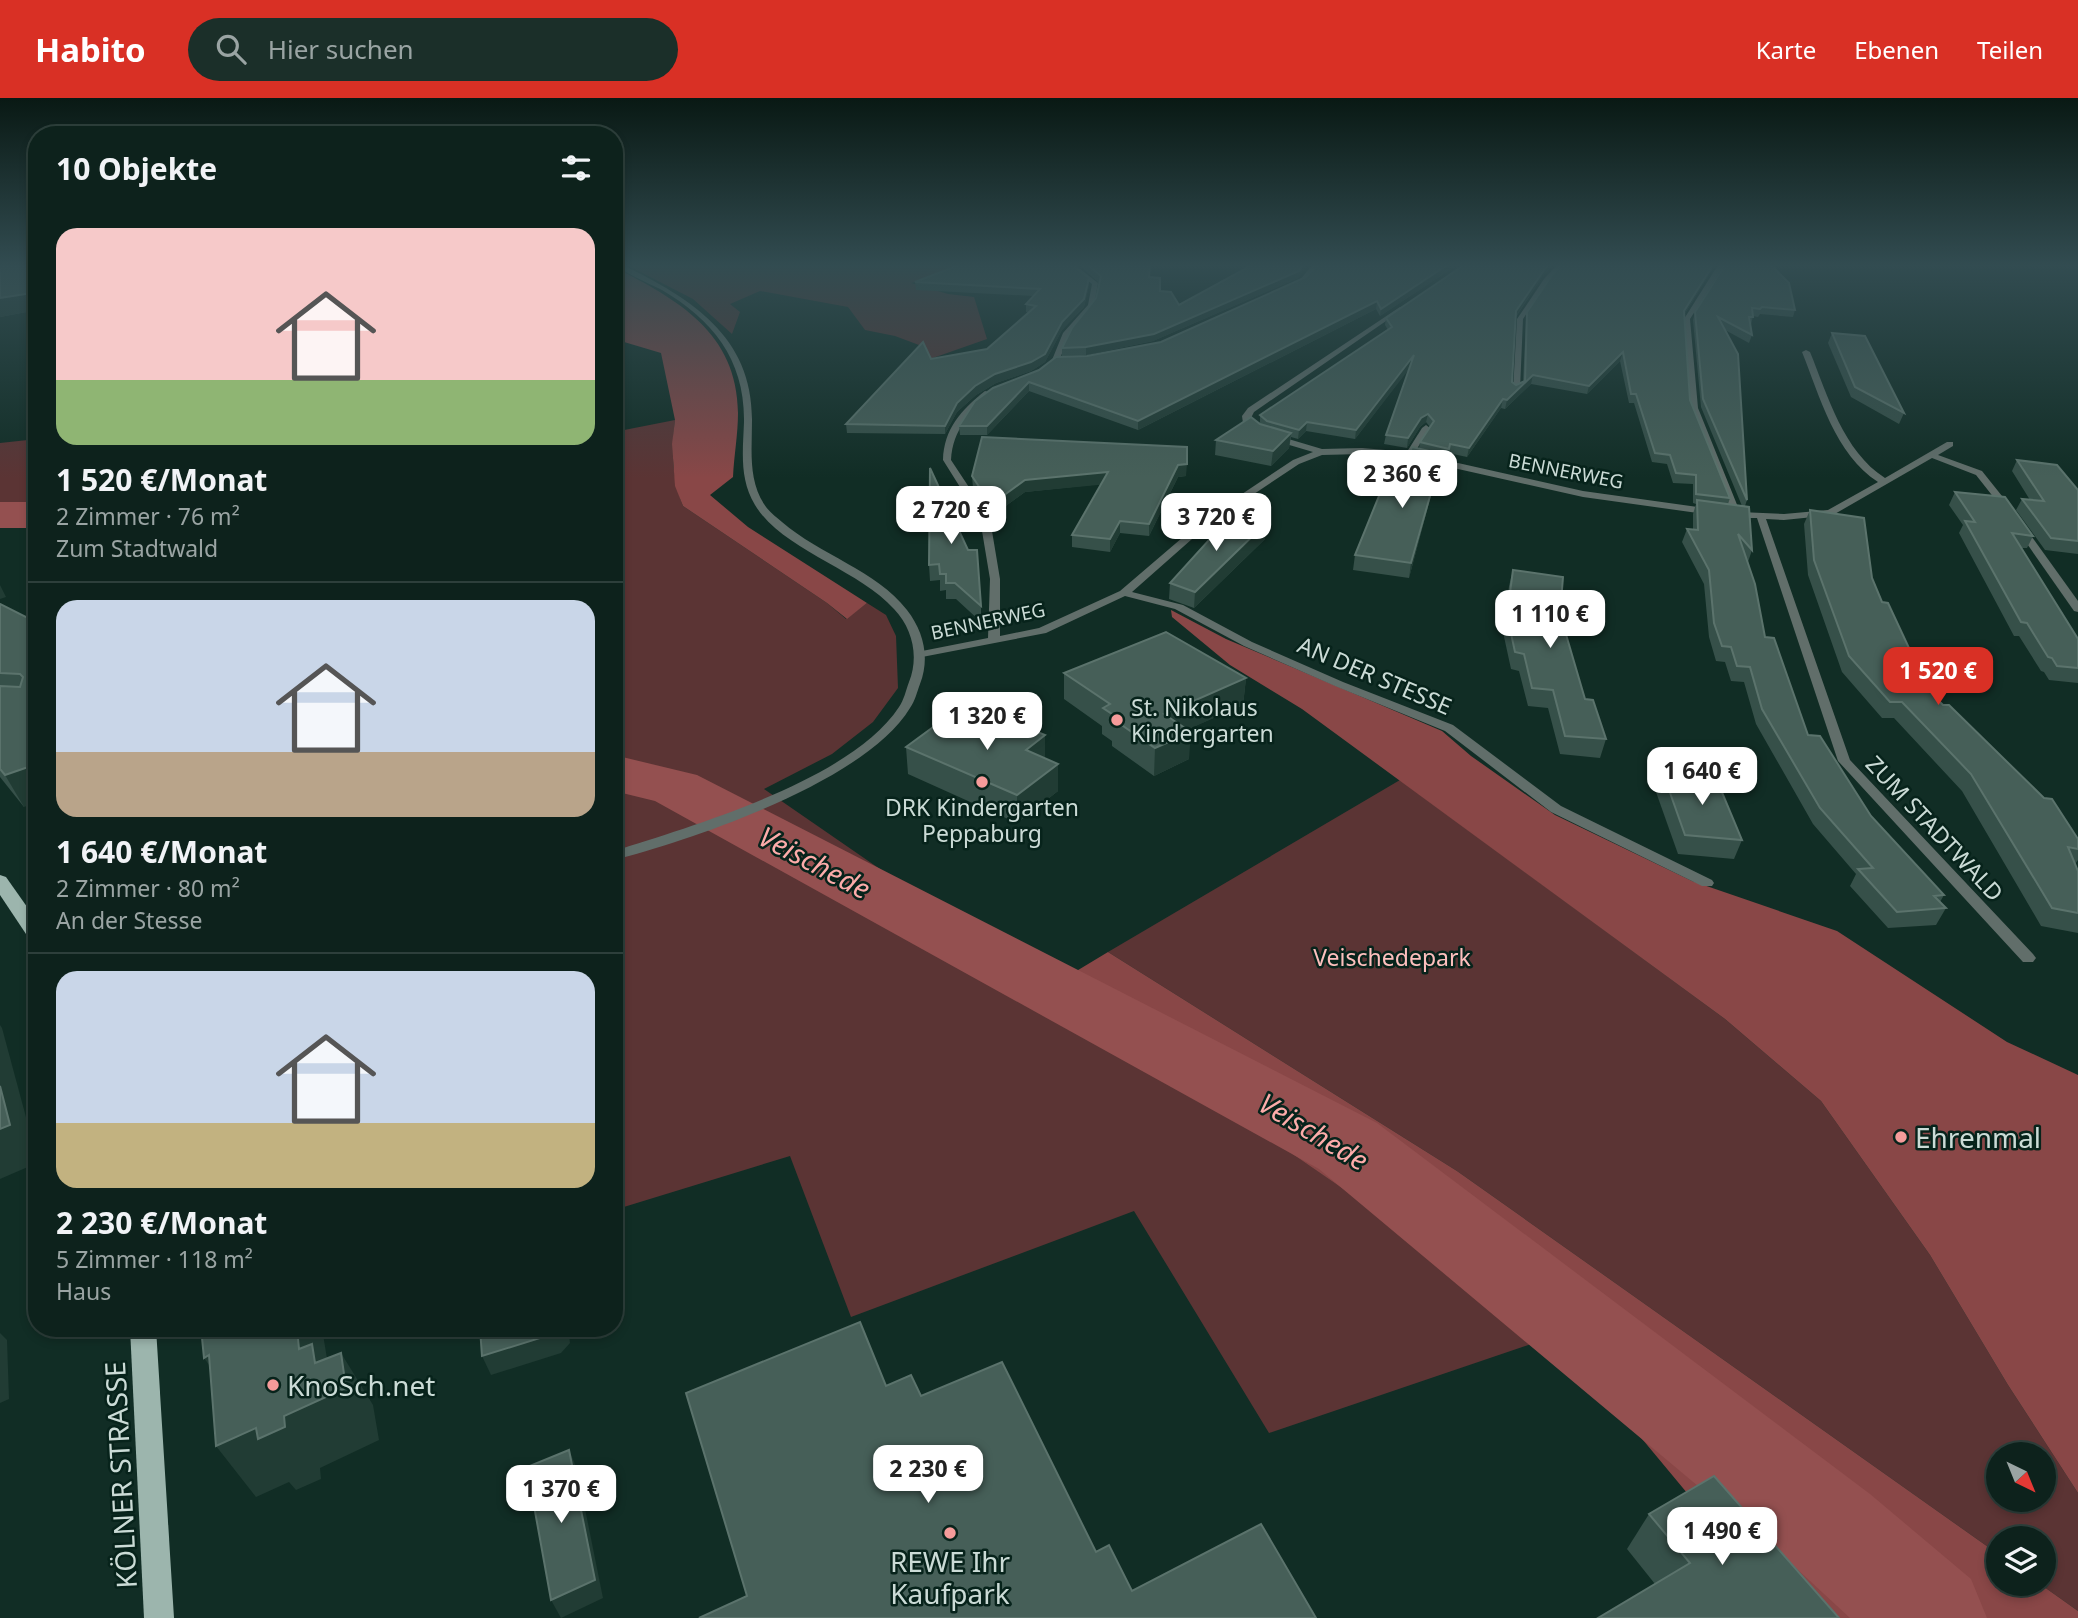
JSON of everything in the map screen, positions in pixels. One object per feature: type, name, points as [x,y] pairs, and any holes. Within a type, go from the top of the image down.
[{"type":"main road","points":[[0,880],[28,922]]},
{"type":"main road","name":"KÖLNER STRASSE","points":[[143,1337],[159,1618]]},
{"type":"street","points":[[623,853],[778,797],[850,760],[891,725],[905,707],[918,682],[922,654],[914,628],[883,592],[785,531],[759,504],[747,473],[748,418],[744,376],[721,336]]},
{"type":"street","points":[[1031,375],[1043,371],[1055,361],[1066,336]]},
{"type":"street","points":[[1321,452],[1262,435],[1246,421],[1246,416],[1361,336]]},
{"type":"street","points":[[1516,389],[1519,336]]},
{"type":"street","points":[[1688,336],[1694,408],[1737,515]]},
{"type":"street","points":[[1806,352],[1833,418],[1852,452],[1873,477],[1885,482]]},
{"type":"street","points":[[1055,361],[1065,360]]},
{"type":"street","points":[[994,640],[995,579],[985,519],[947,460],[947,450],[957,421],[965,410],[996,388]]},
{"type":"street","points":[[1409,455],[1426,428]]},
{"type":"street","name":"BENNERWEG","points":[[922,654],[1042,631],[1124,593],[1206,522],[1296,462],[1321,452],[1362,451],[1409,455],[1583,494],[1761,517],[1830,513],[1950,443]]},
{"type":"street","points":[[1931,454],[1966,466],[1986,479],[2078,610]]},
{"type":"street","name":"ZUM STADTWALD","points":[[1761,517],[1844,761],[2028,958]]},
{"type":"street","name":"AN DER STESSE","points":[[1124,593],[1179,607],[1248,644],[1449,728],[1556,809],[1707,883]]},
{"type":"green space","points":[[895,336],[986,336],[987,339],[930,359],[917,355],[919,345]]},
{"type":"green space","points":[[675,420],[673,464],[683,506],[827,603],[846,619],[867,603],[886,615],[896,636],[898,688],[873,722],[832,754],[764,789],[1471,1277],[1540,1341],[1269,1433],[1134,1211],[851,1317],[790,1156],[623,1207],[623,430]]},
{"type":"green space","points":[[28,440],[28,509],[0,509],[0,443]]},
{"type":"green space","name":"Veischedepark","points":[[1400,780],[1725,1019],[1821,1101],[1930,1255],[2045,1442],[1986,1442],[1986,1512],[2056,1512],[2056,1459],[2078,1493],[2078,1611],[2056,1595],[2056,1526],[1986,1526],[1986,1546],[1457,1171],[1108,952]]},
{"type":"shaded area","points":[[623,336],[712,336],[715,340],[727,361],[735,385],[738,413],[733,477],[710,495],[748,527],[867,603],[847,619],[683,506],[675,486],[672,444],[675,420],[661,353],[623,342]]},
{"type":"shaded area","points":[[1171,610],[1226,639],[1442,731],[1471,756],[1555,815],[1692,881],[1837,931],[2007,1042],[2078,1075],[2078,1493],[2056,1459],[2056,1442],[2045,1442],[1930,1255],[1821,1101],[1725,1019],[1302,709],[1230,665],[1172,617]]},
{"type":"shaded area","points":[[1108,952],[1457,1171],[1986,1546],[1986,1596],[2056,1595],[2078,1611],[2078,1618],[1791,1618],[1638,1434],[1471,1277],[1050,987]]},
{"type":"building","points":[[1002,336],[1055,336],[1045,354],[1031,362],[995,374],[975,386],[957,403],[945,426],[846,424],[923,342],[931,359],[987,349]]},
{"type":"building","points":[[1068,336],[1144,336],[1086,347],[1062,348]]},
{"type":"building","points":[[1175,336],[1307,336],[1138,421],[1029,382],[987,426],[959,426],[975,401],[993,388],[1039,370],[1056,357],[1087,356],[1161,342]]},
{"type":"building","points":[[1379,336],[1515,336],[1512,382],[1516,385],[1525,381],[1526,336],[1686,336],[1690,400],[1730,498],[1696,494],[1696,475],[1676,473],[1670,455],[1655,453],[1636,394],[1631,394],[1623,352],[1589,386],[1533,375],[1507,400],[1503,399],[1469,448],[1450,444],[1449,449],[1420,442],[1434,421],[1428,414],[1421,418],[1408,438],[1386,435],[1414,355],[1356,430],[1307,422],[1299,430],[1267,421],[1260,415]]},
{"type":"building","points":[[1697,336],[1728,336],[1738,354],[1747,500],[1703,399]]},
{"type":"building","points":[[1833,336],[1865,336],[1904,413],[1855,387]]},
{"type":"building","points":[[1251,417],[1260,424],[1291,433],[1273,451],[1216,440]]},
{"type":"building","points":[[982,437],[1187,447],[1187,464],[1178,465],[1149,524],[1120,521],[1110,539],[1072,535],[1108,472],[1025,480],[1003,496],[982,491],[972,476]]},
{"type":"building","points":[[1412,447],[1446,455],[1437,482],[1434,482],[1411,563],[1355,555],[1381,491],[1396,492]]},
{"type":"building","points":[[2017,460],[2057,465],[2078,490],[2078,541],[2051,538],[2022,499],[2044,501]]},
{"type":"building","points":[[930,468],[968,550],[977,550],[981,606],[955,583],[946,583],[946,574],[940,574],[939,564],[929,565]]},
{"type":"building","points":[[1955,492],[2005,497],[2033,536],[2012,533],[2078,639],[2078,668],[2057,666],[2052,658],[2048,657],[2027,623],[2021,622],[1965,521],[1975,522]]},
{"type":"building","points":[[1697,500],[1749,507],[1752,550],[1738,534],[1755,584],[1765,637],[1774,638],[1808,735],[1820,736],[1871,816],[1944,895],[1934,896],[1946,908],[1897,912],[1858,869],[1873,868],[1820,808],[1762,709],[1750,667],[1737,666],[1731,647],[1722,646],[1714,623],[1709,570],[1687,529],[1698,530]]},
{"type":"building","points":[[1810,510],[1864,518],[1872,578],[1882,602],[1888,603],[1929,691],[1943,705],[1949,705],[2044,798],[2052,799],[2078,839],[2078,849],[2068,847],[2078,871],[2078,913],[2052,908],[1971,774],[1902,702],[1890,702],[1849,656],[1814,560]]},
{"type":"building","points":[[1228,519],[1266,523],[1195,592],[1170,583]]},
{"type":"building","points":[[1513,570],[1563,577],[1560,614],[1585,699],[1593,700],[1606,739],[1565,736],[1553,690],[1532,688],[1524,654],[1515,652],[1507,615]]},
{"type":"building","points":[[0,604],[28,618],[28,767],[5,775],[0,769],[0,686],[20,687],[23,677],[20,674],[0,673]]},
{"type":"building","points":[[1166,632],[1246,678],[1164,714],[1191,732],[1155,748],[1113,719],[1118,718],[1103,708],[1110,704],[1064,673]]},
{"type":"building","points":[[999,716],[1045,735],[1026,750],[1058,764],[1017,795],[906,747],[947,717],[978,730]]},
{"type":"building","points":[[1663,773],[1716,778],[1742,840],[1685,835]]},
{"type":"building","points":[[0,1086],[10,1125],[0,1129]]},
{"type":"building","points":[[860,1322],[886,1386],[911,1375],[921,1396],[1002,1362],[1096,1552],[1109,1545],[1132,1591],[1261,1524],[1316,1618],[699,1618],[747,1596],[686,1393]]},
{"type":"building","points":[[202,1337],[298,1337],[299,1349],[312,1344],[315,1363],[341,1353],[346,1388],[284,1416],[285,1427],[258,1439],[256,1428],[216,1446],[209,1355],[204,1358]]},
{"type":"building","points":[[481,1337],[543,1337],[482,1356]]},
{"type":"building","points":[[569,1450],[595,1580],[551,1600],[527,1467]]},
{"type":"building","points":[[1714,1476],[1839,1618],[1598,1618],[1690,1563],[1649,1514]]},
{"type":"waterway","name":"Veischede","points":[[0,515],[28,515]]},
{"type":"waterway","name":"Veischede","points":[[623,775],[676,788],[1348,1146],[1833,1531],[1932,1618]]},
{"type":"place","name":"St. Nikolaus Kindergarten","points":[[1117,720]]},
{"type":"place","name":"DRK Kindergarten Peppaburg","points":[[982,782]]},
{"type":"place","name":"Ehrenmal","points":[[1901,1137]]},
{"type":"place","name":"KnoSch.net","points":[[273,1385]]},
{"type":"place","name":"REWE Ihr Kaufpark","points":[[950,1533]]}]
